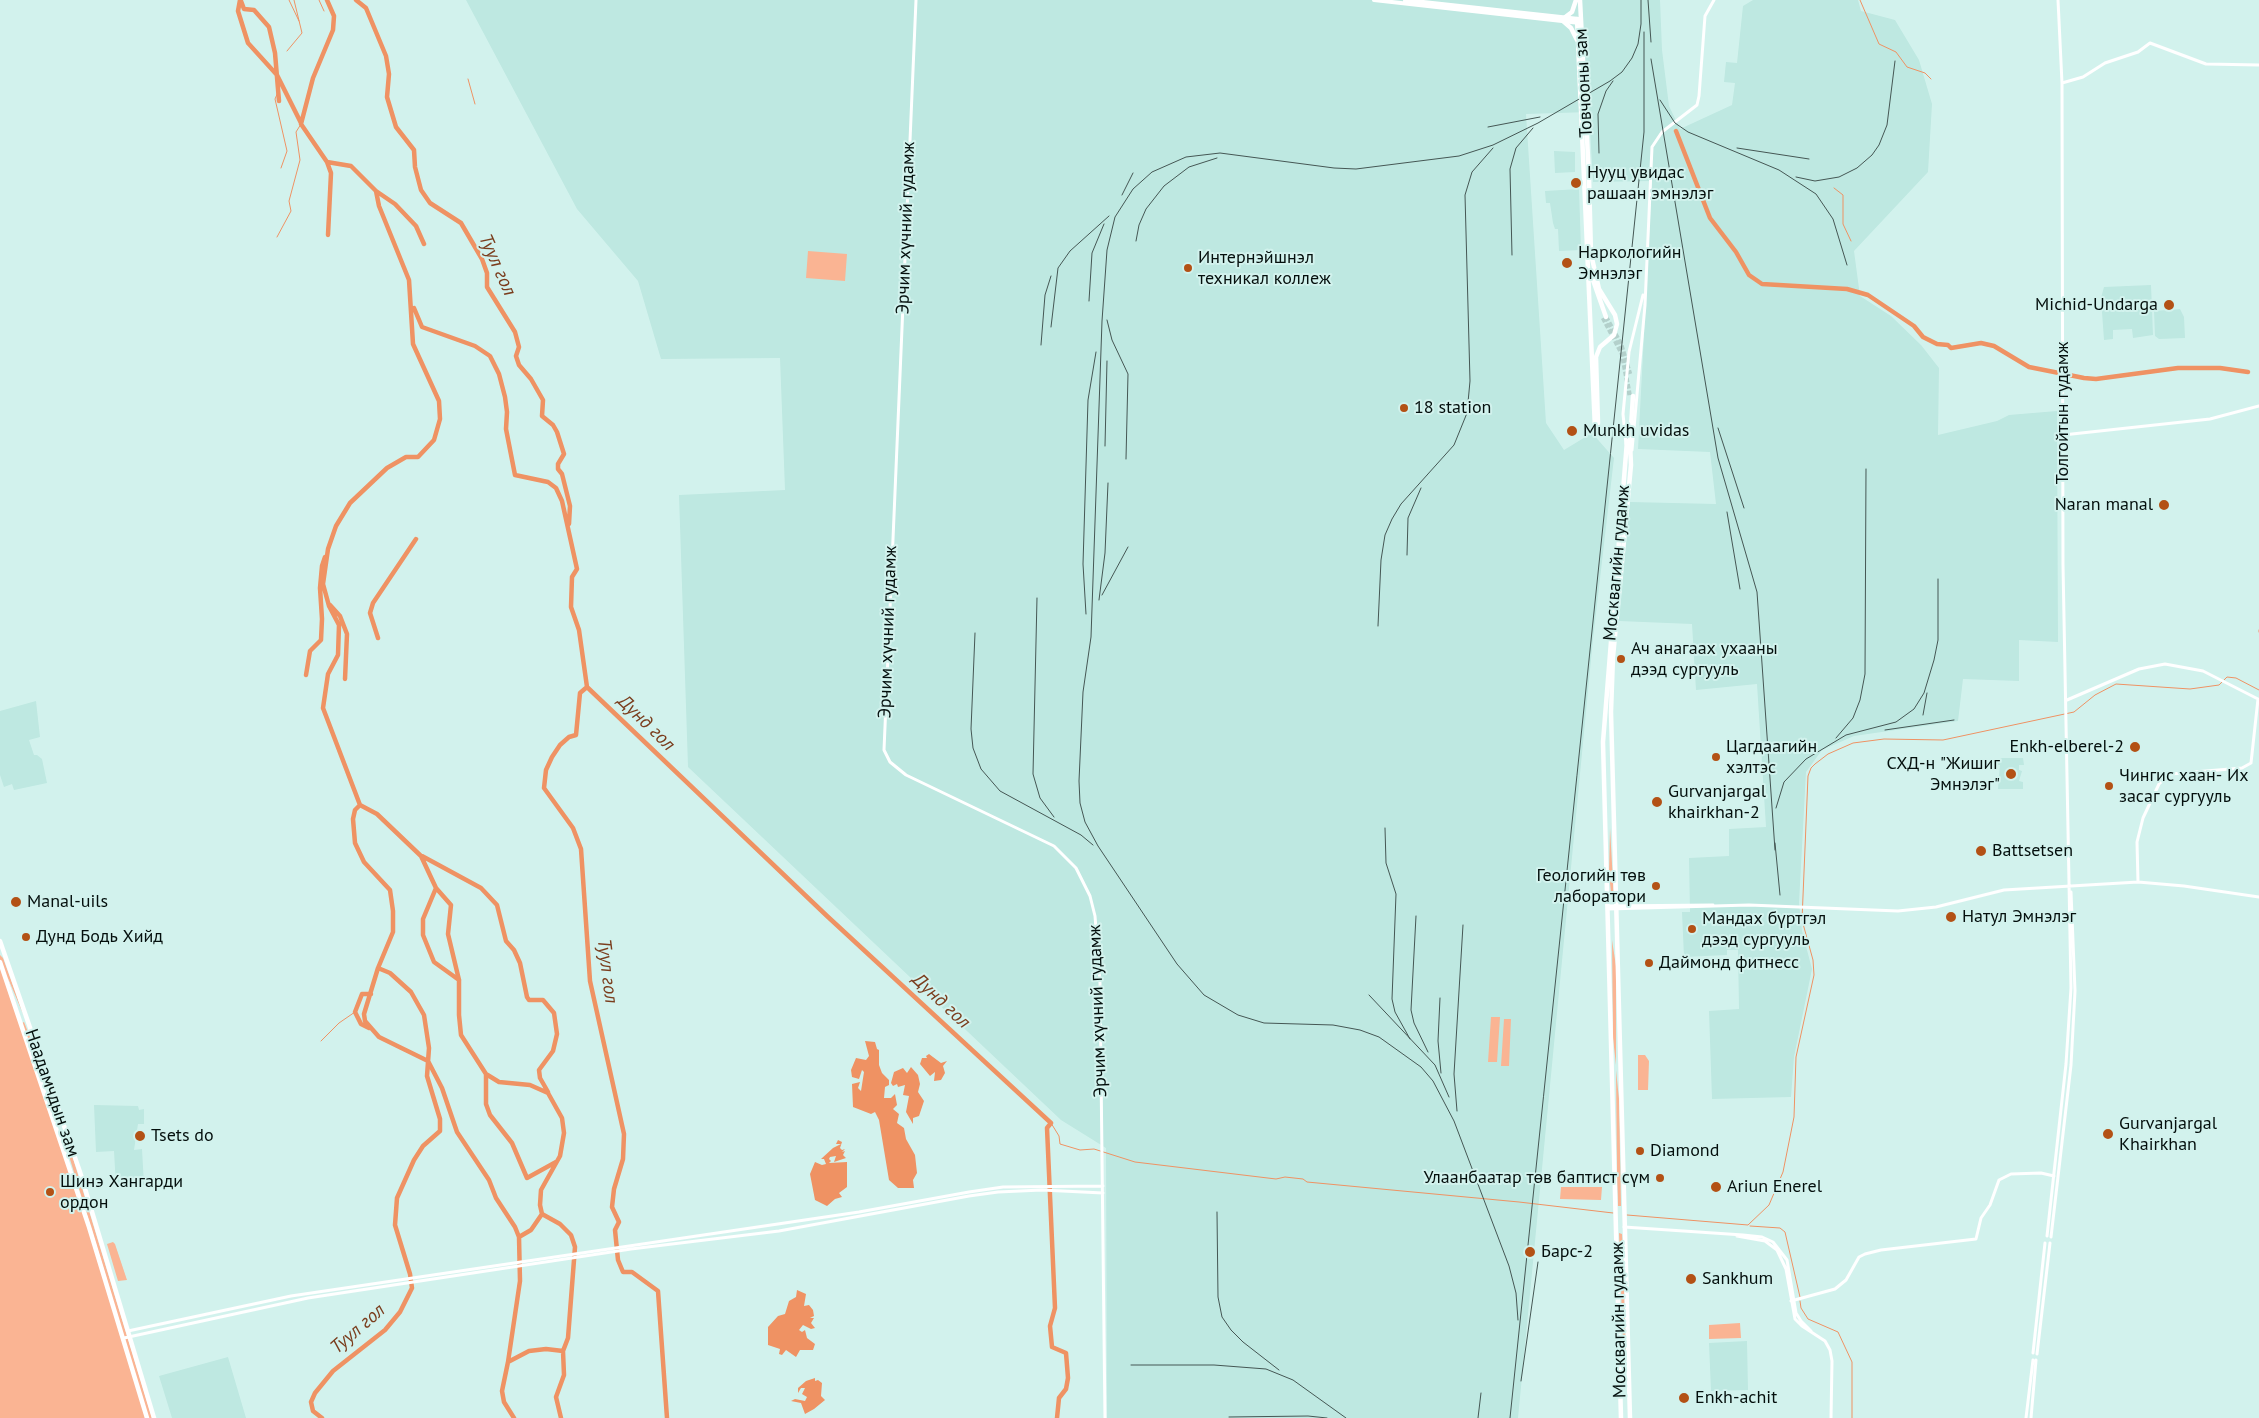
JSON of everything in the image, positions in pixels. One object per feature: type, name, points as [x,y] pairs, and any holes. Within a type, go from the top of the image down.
[{"type":"highway","points":[[1578,0],[1572,12],[1563,20],[1571,28],[1578,44]]},
{"type":"highway","name":"Товчооны зам","points":[[1578,0],[1590,177],[1591,254],[1600,291],[1614,313],[1617,324],[1614,335],[1600,347],[1596,357],[1598,423],[1595,429],[1578,44],[1579,21]]},
{"type":"highway","points":[[1588,276],[1605,317],[1593,278],[1594,271]]},
{"type":"highway","name":"Москвагийн гудамж","points":[[1621,1418],[1603,742],[1629,455],[1632,396]]},
{"type":"highway","name":"Москвагийн гудамж","points":[[1608,702],[1612,742],[1630,1418]]},
{"type":"highway","points":[[1603,742],[1612,742]]},
{"type":"highway","points":[[1605,819],[1610,821],[1614,819]]},
{"type":"highway","points":[[1606,828],[1610,826],[1614,828]]},
{"type":"highway","points":[[1608,942],[1612,939],[1617,942]]},
{"type":"highway","name":"Наадамчдын зам","points":[[0,942],[2,956],[26,1018],[73,1153],[154,1418]]},
{"type":"highway","name":"Наадамчдын зам","points":[[0,962],[66,1156],[124,1338],[147,1418]]},
{"type":"highway","points":[[21,1021],[26,1018]]},
{"type":"highway","points":[[1612,1067],[1620,1067]]},
{"type":"highway","points":[[59,1136],[66,1133]]},
{"type":"highway","points":[[66,1156],[73,1153]]},
{"type":"highway","points":[[1621,1377],[1628,1377]]},
{"type":"main road","name":"Эрчим хүчний гудамж","points":[[916,0],[884,750],[890,762],[906,775],[1049,842],[1068,859],[1086,884],[1094,911],[1100,973],[1103,1186]]},
{"type":"main road","points":[[1374,0],[1579,21]]},
{"type":"main road","points":[[1405,0],[1563,20]]},
{"type":"main road","points":[[1629,448],[1643,327],[1652,147],[1662,132],[1696,105],[1699,96],[1705,16],[1714,0]]},
{"type":"main road","name":"Толгойтын гудамж","points":[[2058,0],[2062,83],[2063,556],[2070,886]]},
{"type":"main road","points":[[2062,83],[2082,77],[2105,63],[2138,52],[2150,43],[2206,64],[2259,65]]},
{"type":"main road","points":[[1629,448],[1624,439],[1623,414],[1632,335],[1644,295]]},
{"type":"main road","points":[[1635,324],[1638,329],[1643,327]]},
{"type":"main road","points":[[1632,335],[1638,332],[1642,336]]},
{"type":"main road","points":[[2063,435],[2210,419],[2259,406]]},
{"type":"main road","points":[[2067,700],[2139,669],[2158,664],[2191,667],[2218,678],[2259,699],[2251,763],[2242,768],[2170,774],[2159,784],[2143,818],[2137,842],[2138,882]]},
{"type":"main road","points":[[1608,908],[1724,905],[1878,912],[1918,910],[2004,890],[2138,882],[2189,886],[2259,897]]},
{"type":"main road","points":[[2070,886],[2076,991],[2071,1065],[2049,1236],[2070,1002],[2070,886]]},
{"type":"main road","points":[[1794,1301],[1835,1289],[1846,1280],[1858,1257],[1865,1254],[1880,1250],[1976,1239],[1981,1218],[1990,1205],[1999,1180],[2011,1174],[2041,1173],[2054,1176]]},
{"type":"main road","points":[[1061,1189],[1103,1186],[1105,1418]]},
{"type":"main road","points":[[631,1247],[779,1231],[969,1196],[1042,1188]]},
{"type":"main road","points":[[124,1338],[129,1334],[278,1303],[406,1280],[631,1247],[778,1222],[859,1212],[969,1192],[1042,1188],[1103,1193]]},
{"type":"main road","points":[[778,1222],[775,1228],[779,1231]]},
{"type":"main road","points":[[759,1225],[762,1228],[762,1233]]},
{"type":"main road","points":[[1624,1225],[1736,1236],[1765,1241],[1777,1250],[1786,1269],[1794,1301],[1795,1318],[1802,1326],[1825,1341],[1832,1355],[1831,1418]]},
{"type":"main road","points":[[2045,1243],[2035,1354],[2050,1243]]},
{"type":"main road","points":[[2026,1418],[2034,1360],[2031,1418]]},
{"type":"shaded area","points":[[466,0],[1660,0],[1662,50],[1669,106],[1680,129],[1732,105],[1735,83],[1724,82],[1726,62],[1737,63],[1743,6],[1753,0],[1858,0],[1861,11],[1895,20],[1919,60],[1932,104],[1928,172],[1854,251],[1860,296],[1891,316],[1921,345],[1939,368],[1938,435],[1997,421],[2009,415],[2057,411],[2058,642],[2019,640],[2019,681],[1963,679],[1958,721],[1854,736],[1822,750],[1806,772],[1799,903],[1802,931],[1812,969],[1794,1057],[1791,1097],[1712,1099],[1709,1011],[1739,1009],[1738,950],[1727,950],[1727,955],[1684,957],[1682,912],[1690,912],[1689,858],[1729,856],[1729,829],[1766,827],[1757,684],[1696,690],[1692,624],[1619,621],[1630,502],[1716,504],[1710,452],[1638,449],[1652,181],[1593,182],[1589,112],[1526,114],[1546,423],[1564,450],[1592,433],[1614,458],[1593,639],[1518,1418],[1107,1418],[1106,1148],[1061,1120],[688,767],[679,495],[785,490],[780,358],[661,359],[638,281],[577,209]]},
{"type":"shaded area","points":[[1554,151],[1575,152],[1575,172],[1555,173]]},
{"type":"shaded area","points":[[1579,189],[1581,250],[1559,251],[1558,229],[1555,229],[1553,223],[1550,203],[1546,203],[1545,191]]},
{"type":"shaded area","points":[[808,251],[847,254],[845,281],[806,278]]},
{"type":"shaded area","points":[[2151,285],[2153,335],[2133,338],[2132,329],[2113,330],[2113,339],[2104,340],[2101,298],[2104,287]]},
{"type":"shaded area","points":[[2180,309],[2184,317],[2185,338],[2159,339],[2155,336],[2154,311]]},
{"type":"shaded area","points":[[36,701],[40,737],[29,740],[34,755],[42,759],[47,783],[14,790],[12,784],[4,787],[0,775],[0,711]]},
{"type":"shaded area","name":"СХД-н \"Жишиг Эмнэлэг\"","points":[[1997,758],[2023,758],[2024,765],[2019,765],[2019,770],[2022,771],[2019,781],[2023,782],[2023,789],[1998,789],[2000,765],[1997,765]]},
{"type":"shaded area","points":[[1610,828],[1614,900],[1612,902],[1609,873]]},
{"type":"shaded area","points":[[1612,940],[1616,966],[1616,1065],[1613,1038]]},
{"type":"shaded area","points":[[0,955],[3,958],[24,1016],[7,976],[22,1023],[24,1022],[38,1057],[35,1058],[24,1028],[112,1296],[69,1156],[72,1155],[152,1418],[0,1418]]},
{"type":"shaded area","points":[[1491,1017],[1500,1017],[1497,1062],[1488,1062]]},
{"type":"shaded area","points":[[1504,1019],[1511,1019],[1509,1066],[1501,1066]]},
{"type":"shaded area","points":[[865,1041],[875,1042],[879,1050],[879,1065],[882,1073],[889,1080],[889,1085],[885,1087],[884,1098],[891,1098],[895,1094],[897,1105],[893,1109],[899,1114],[897,1123],[904,1128],[906,1139],[915,1155],[917,1173],[913,1180],[914,1188],[898,1188],[889,1180],[879,1120],[875,1112],[871,1114],[853,1107],[852,1084],[860,1082],[858,1088],[861,1091],[864,1072],[862,1070],[859,1079],[852,1077],[851,1070],[856,1058],[866,1060],[869,1056]]},
{"type":"shaded area","points":[[929,1054],[941,1063],[947,1061],[943,1066],[945,1073],[941,1080],[934,1081],[935,1072],[930,1076],[920,1064],[922,1058],[927,1058],[926,1056]]},
{"type":"shaded area","points":[[1638,1055],[1645,1055],[1649,1061],[1648,1090],[1638,1090]]},
{"type":"shaded area","points":[[911,1067],[918,1075],[920,1084],[918,1092],[924,1101],[919,1116],[913,1118],[913,1124],[906,1112],[909,1096],[903,1095],[905,1085],[898,1087],[897,1084],[893,1086],[891,1083],[894,1072],[903,1068],[907,1073]]},
{"type":"shaded area","points":[[1616,1070],[1619,1099],[1621,1206],[1618,1206]]},
{"type":"shaded area","points":[[94,1105],[138,1106],[139,1110],[144,1109],[144,1124],[138,1124],[134,1150],[142,1149],[144,1185],[116,1186],[114,1151],[96,1152]]},
{"type":"shaded area","points":[[838,1140],[842,1142],[840,1148],[842,1150],[845,1149],[842,1152],[845,1151],[843,1155],[846,1158],[834,1162],[836,1156],[830,1157],[831,1161],[829,1163],[847,1162],[847,1187],[839,1193],[842,1197],[835,1199],[827,1206],[815,1200],[810,1174],[815,1162],[822,1165],[826,1164],[824,1159],[821,1159],[833,1148],[841,1144],[836,1144]]},
{"type":"shaded area","points":[[1561,1187],[1602,1187],[1601,1200],[1560,1199]]},
{"type":"shaded area","points":[[1619,1233],[1622,1234],[1623,1252],[1626,1349],[1624,1374]]},
{"type":"shaded area","points":[[113,1242],[127,1280],[118,1281],[107,1244]]},
{"type":"shaded area","points":[[797,1290],[806,1294],[804,1306],[809,1305],[813,1310],[814,1316],[810,1318],[814,1318],[811,1323],[815,1328],[811,1329],[803,1325],[799,1330],[802,1332],[805,1330],[807,1338],[815,1344],[813,1350],[800,1350],[796,1357],[786,1350],[782,1355],[779,1354],[780,1349],[768,1345],[768,1327],[778,1316],[785,1314],[789,1301],[796,1297]]},
{"type":"shaded area","points":[[1740,1323],[1741,1338],[1709,1339],[1709,1325]]},
{"type":"shaded area","points":[[1747,1341],[1748,1390],[1711,1391],[1709,1343]]},
{"type":"shaded area","points":[[228,1357],[246,1418],[172,1418],[159,1376]]},
{"type":"shaded area","points":[[815,1378],[815,1381],[818,1380],[822,1383],[821,1396],[825,1400],[805,1414],[801,1403],[791,1401],[795,1399],[805,1401],[807,1397],[802,1394],[805,1388],[801,1388],[798,1393],[798,1388],[806,1381]]},
{"type":"waterway","points":[[240,0],[238,11],[248,43],[277,75],[301,123]]},
{"type":"waterway","points":[[289,0],[299,21]]},
{"type":"waterway","points":[[287,51],[302,33],[294,0]]},
{"type":"waterway","points":[[319,0],[324,11]]},
{"type":"waterway","name":"Туул гол","points":[[327,0],[334,16],[333,30],[313,78],[301,124],[327,162],[351,166],[376,191],[379,206],[409,280],[413,344],[439,401],[440,419],[434,440],[418,457],[406,457],[387,468],[350,503],[336,526],[328,549],[323,584],[329,606],[339,625],[338,655],[328,674],[323,708],[360,805],[377,814],[421,856],[436,888],[451,905],[448,934],[459,980],[461,1035],[486,1074],[499,1082],[530,1085],[548,1093],[562,1118],[564,1133],[560,1156],[541,1190],[540,1205],[542,1214],[560,1224],[571,1235],[575,1247],[568,1338],[563,1351],[546,1349],[529,1351],[508,1362],[502,1391],[504,1402],[514,1418]]},
{"type":"waterway","name":"Туул гол","points":[[356,0],[366,8],[386,56],[389,74],[387,97],[396,127],[414,150],[415,167],[421,190],[430,203],[461,223],[482,259],[487,273],[487,287],[515,332],[519,347],[516,356],[519,365],[531,379],[543,400],[542,416],[553,425],[557,432],[564,454],[558,464],[558,469],[562,474],[570,506],[569,524]]},
{"type":"waterway","points":[[1860,0],[1879,44],[1896,52],[1907,67],[1925,73],[1931,79]]},
{"type":"waterway","points":[[241,1],[244,9],[254,10],[269,27],[275,53],[279,101]]},
{"type":"waterway","points":[[468,79],[475,104]]},
{"type":"waterway","points":[[278,92],[275,99],[287,151],[281,168]]},
{"type":"waterway","points":[[277,237],[291,211],[289,201],[300,160],[296,132],[301,124]]},
{"type":"waterway","points":[[1676,131],[1710,218],[1736,252],[1749,275],[1762,284],[1847,289],[1868,295],[1914,326],[1923,337],[1937,344],[1948,345],[1951,348],[1981,343],[1994,346],[2029,367],[2084,378],[2096,379],[2178,368],[2220,368],[2248,372]]},
{"type":"waterway","points":[[327,162],[331,173],[328,235]]},
{"type":"waterway","points":[[1834,188],[1843,195],[1843,224],[1851,241]]},
{"type":"waterway","points":[[376,191],[395,204],[416,226],[424,244]]},
{"type":"waterway","name":"Туул гол","points":[[414,308],[422,327],[475,346],[490,356],[499,374],[505,397],[507,412],[506,429],[515,475],[548,482],[556,488],[562,501],[577,569],[572,577],[571,607],[579,630],[587,687],[580,693],[576,735],[569,737],[560,745],[552,757],[546,770],[544,788],[573,828],[581,849],[590,981],[624,1134],[623,1159],[614,1189],[612,1207],[619,1222],[615,1230],[618,1260],[623,1272],[632,1272],[658,1291],[667,1418]]},
{"type":"waterway","points":[[378,638],[370,613],[373,603],[416,539]]},
{"type":"waterway","points":[[306,675],[310,651],[321,640],[320,588],[322,566],[325,557]]},
{"type":"waterway","points":[[330,605],[340,616],[347,634],[345,679]]},
{"type":"waterway","points":[[1627,1215],[1748,1225],[1769,1205],[1783,1172],[1794,1117],[1796,1057],[1814,975],[1813,960],[1802,920],[1808,776],[1815,764],[1828,754],[1853,743],[1884,739],[1943,740],[2074,712],[2095,695],[2116,684],[2190,689],[2219,685],[2227,677],[2236,678],[2259,690]]},
{"type":"waterway","name":"Дунд гол","points":[[587,687],[827,916],[1051,1123],[1047,1128],[1055,1308],[1050,1326],[1052,1347],[1066,1353],[1068,1378],[1066,1389],[1059,1398],[1057,1418]]},
{"type":"waterway","name":"Туул гол","points":[[360,805],[355,810],[353,819],[355,843],[364,862],[390,890],[393,911],[393,932],[378,968],[364,1014],[365,1021],[379,1037],[428,1061],[442,1088],[457,1132],[489,1180],[496,1198],[515,1227],[519,1237],[520,1281],[508,1362]]},
{"type":"waterway","name":"Туул гол","points":[[422,856],[481,888],[497,905],[506,941],[514,950],[520,963],[527,997],[529,1000],[543,1000],[554,1013],[557,1034],[553,1051],[539,1070],[540,1078],[548,1092]]},
{"type":"waterway","name":"Туул гол","points":[[436,888],[423,919],[423,935],[434,962],[459,980]]},
{"type":"waterway","name":"Туул гол","points":[[322,1418],[313,1411],[311,1402],[315,1393],[333,1371],[385,1330],[400,1312],[412,1288],[410,1274],[395,1225],[397,1198],[414,1160],[423,1146],[440,1131],[440,1119],[427,1076],[429,1048],[424,1015],[411,992],[390,973],[378,968]]},
{"type":"waterway","points":[[369,1028],[361,1024],[355,1012],[362,994],[371,994]]},
{"type":"waterway","points":[[321,1041],[339,1023],[355,1012]]},
{"type":"waterway","points":[[486,1074],[486,1104],[490,1115],[512,1143],[527,1178],[556,1162]]},
{"type":"waterway","points":[[1051,1123],[1059,1136],[1060,1144],[1080,1150],[1094,1149],[1135,1162],[1276,1179],[1285,1177],[1303,1179],[1307,1182],[1613,1213]]},
{"type":"waterway","name":"Туул гол","points":[[519,1237],[531,1230],[542,1214]]},
{"type":"waterway","points":[[1750,1226],[1780,1228],[1785,1232],[1800,1297]]},
{"type":"waterway","points":[[1800,1301],[1801,1308],[1808,1319],[1838,1332],[1852,1362],[1852,1418]]},
{"type":"waterway","name":"Туул гол","points":[[561,1418],[556,1397],[564,1375],[563,1351]]},
{"type":"tunnel","points":[[1606,317],[1621,344],[1630,374]]},
{"type":"tunnel","points":[[1603,318],[1622,354],[1630,397]]},
{"type":"railway","points":[[1518,1320],[1516,1293],[1509,1266],[1454,1121],[1433,1081],[1421,1067],[1379,1037],[1360,1030],[1333,1025],[1264,1023],[1238,1015],[1204,995],[1177,964],[1098,846],[1085,822],[1080,803],[1079,781],[1083,692],[1091,637],[1102,321],[1107,250],[1115,217],[1133,189],[1152,172],[1186,157],[1220,153],[1334,168],[1356,169],[1459,156],[1493,145],[1538,123],[1622,72],[1632,58],[1638,44],[1641,24],[1641,0]]},
{"type":"railway","points":[[1648,0],[1651,42]]},
{"type":"railway","points":[[1510,1418],[1644,132],[1644,32]]},
{"type":"railway","points":[[1651,59],[1718,458],[1757,592],[1775,850]]},
{"type":"railway","points":[[1796,177],[1815,181],[1839,177],[1857,168],[1872,155],[1879,145],[1887,125],[1895,61]]},
{"type":"railway","points":[[1599,153],[1598,114],[1606,91],[1613,81]]},
{"type":"railway","points":[[1660,100],[1675,123],[1688,132],[1779,170],[1816,194],[1833,219],[1847,265]]},
{"type":"railway","points":[[1488,127],[1540,117]]},
{"type":"railway","points":[[1512,255],[1510,169],[1516,148],[1533,128]]},
{"type":"railway","points":[[1378,626],[1381,560],[1385,535],[1401,504],[1454,445],[1467,413],[1470,381],[1465,195],[1472,172],[1493,148]]},
{"type":"railway","points":[[1737,148],[1809,159]]},
{"type":"railway","points":[[1136,241],[1139,225],[1146,209],[1164,186],[1189,167],[1217,158]]},
{"type":"railway","points":[[1122,195],[1133,173]]},
{"type":"railway","points":[[1051,327],[1058,268],[1070,251],[1109,216]]},
{"type":"railway","points":[[1089,301],[1092,253],[1104,224]]},
{"type":"railway","points":[[1041,345],[1045,295],[1051,276]]},
{"type":"railway","points":[[1107,320],[1112,340],[1128,374],[1126,459]]},
{"type":"railway","points":[[1086,614],[1083,564],[1088,400],[1096,352]]},
{"type":"railway","points":[[1105,446],[1107,361]]},
{"type":"railway","points":[[1718,428],[1744,508]]},
{"type":"railway","points":[[1836,738],[1853,718],[1860,700],[1865,674],[1866,469]]},
{"type":"railway","points":[[1099,600],[1105,553],[1108,483]]},
{"type":"railway","points":[[1407,555],[1408,518],[1421,488]]},
{"type":"railway","points":[[1727,512],[1740,589]]},
{"type":"railway","points":[[1102,595],[1128,547]]},
{"type":"railway","points":[[1776,808],[1784,782],[1806,759],[1846,735],[1896,722],[1914,709],[1924,693],[1938,640],[1938,579]]},
{"type":"railway","points":[[1037,598],[1033,774],[1040,798],[1054,817]]},
{"type":"railway","points":[[975,633],[971,729],[973,748],[981,769],[1000,791],[1081,835],[1093,845]]},
{"type":"railway","points":[[1923,715],[1927,693]]},
{"type":"railway","points":[[1885,730],[1954,720]]},
{"type":"railway","points":[[1385,828],[1386,863],[1396,894],[1392,999],[1395,1012],[1410,1039]]},
{"type":"railway","points":[[1775,843],[1780,895]]},
{"type":"railway","points":[[1416,916],[1411,1010],[1414,1023],[1428,1052]]},
{"type":"railway","points":[[1457,1111],[1454,1074],[1463,925]]},
{"type":"railway","points":[[1369,995],[1435,1065],[1449,1097]]},
{"type":"railway","points":[[1440,998],[1438,1041],[1441,1073]]},
{"type":"railway","points":[[1217,1212],[1218,1297],[1222,1317],[1243,1342],[1279,1370]]},
{"type":"railway","points":[[1521,1381],[1538,1262]]},
{"type":"railway","points":[[1131,1365],[1214,1365],[1266,1369],[1293,1380],[1346,1418]]},
{"type":"railway","points":[[1478,1418],[1481,1393]]},
{"type":"railway","points":[[1229,1417],[1308,1416],[1327,1418]]},
{"type":"place","name":"Нууц увидас рашаан эмнэлэг","points":[[1576,183]]},
{"type":"place","name":"Наркологийн Эмнэлэг","points":[[1567,263]]},
{"type":"place","name":"Интернэйшнэл техникал коллеж","points":[[1188,268]]},
{"type":"place","name":"Michid-Undarga","points":[[2169,305]]},
{"type":"place","name":"18 station","points":[[1404,408]]},
{"type":"place","name":"Munkh uvidas","points":[[1572,431]]},
{"type":"place","name":"Naran manal","points":[[2164,505]]},
{"type":"place","name":"Ач анагаах ухааны дээд сургууль","points":[[1621,659]]},
{"type":"place","name":"Enkh-elberel-2","points":[[2135,747]]},
{"type":"place","name":"Цагдаагийн хэлтэс","points":[[1716,757]]},
{"type":"place","name":"СХД-н \"Жишиг Эмнэлэг\"","points":[[2011,774]]},
{"type":"place","name":"Чингис хаан- Их засаг сургууль","points":[[2109,786]]},
{"type":"place","name":"Gurvanjargal khairkhan-2","points":[[1657,802]]},
{"type":"place","name":"Battsetsen","points":[[1981,851]]},
{"type":"place","name":"Геологийн төв лаборатори","points":[[1656,886]]},
{"type":"place","name":"Manal-uils","points":[[16,902]]},
{"type":"place","name":"Натул Эмнэлэг","points":[[1951,917]]},
{"type":"place","name":"Мандах бүртгэл дээд сургууль","points":[[1692,929]]},
{"type":"place","name":"Дунд Бодь Хийд","points":[[26,937]]},
{"type":"place","name":"Даймонд фитнесс","points":[[1649,963]]},
{"type":"place","name":"Gurvanjargal Khairkhan","points":[[2108,1134]]},
{"type":"place","name":"Tsets do","points":[[140,1136]]},
{"type":"place","name":"Diamond","points":[[1640,1151]]},
{"type":"place","name":"Улаанбаатар төв баптист сүм","points":[[1660,1178]]},
{"type":"place","name":"Ariun Enerel","points":[[1716,1187]]},
{"type":"place","name":"Шинэ Хангарди ордон","points":[[50,1192]]},
{"type":"place","name":"Барс-2","points":[[1530,1252]]},
{"type":"place","name":"Sankhum","points":[[1691,1279]]},
{"type":"place","name":"Enkh-achit","points":[[1684,1398]]}]
